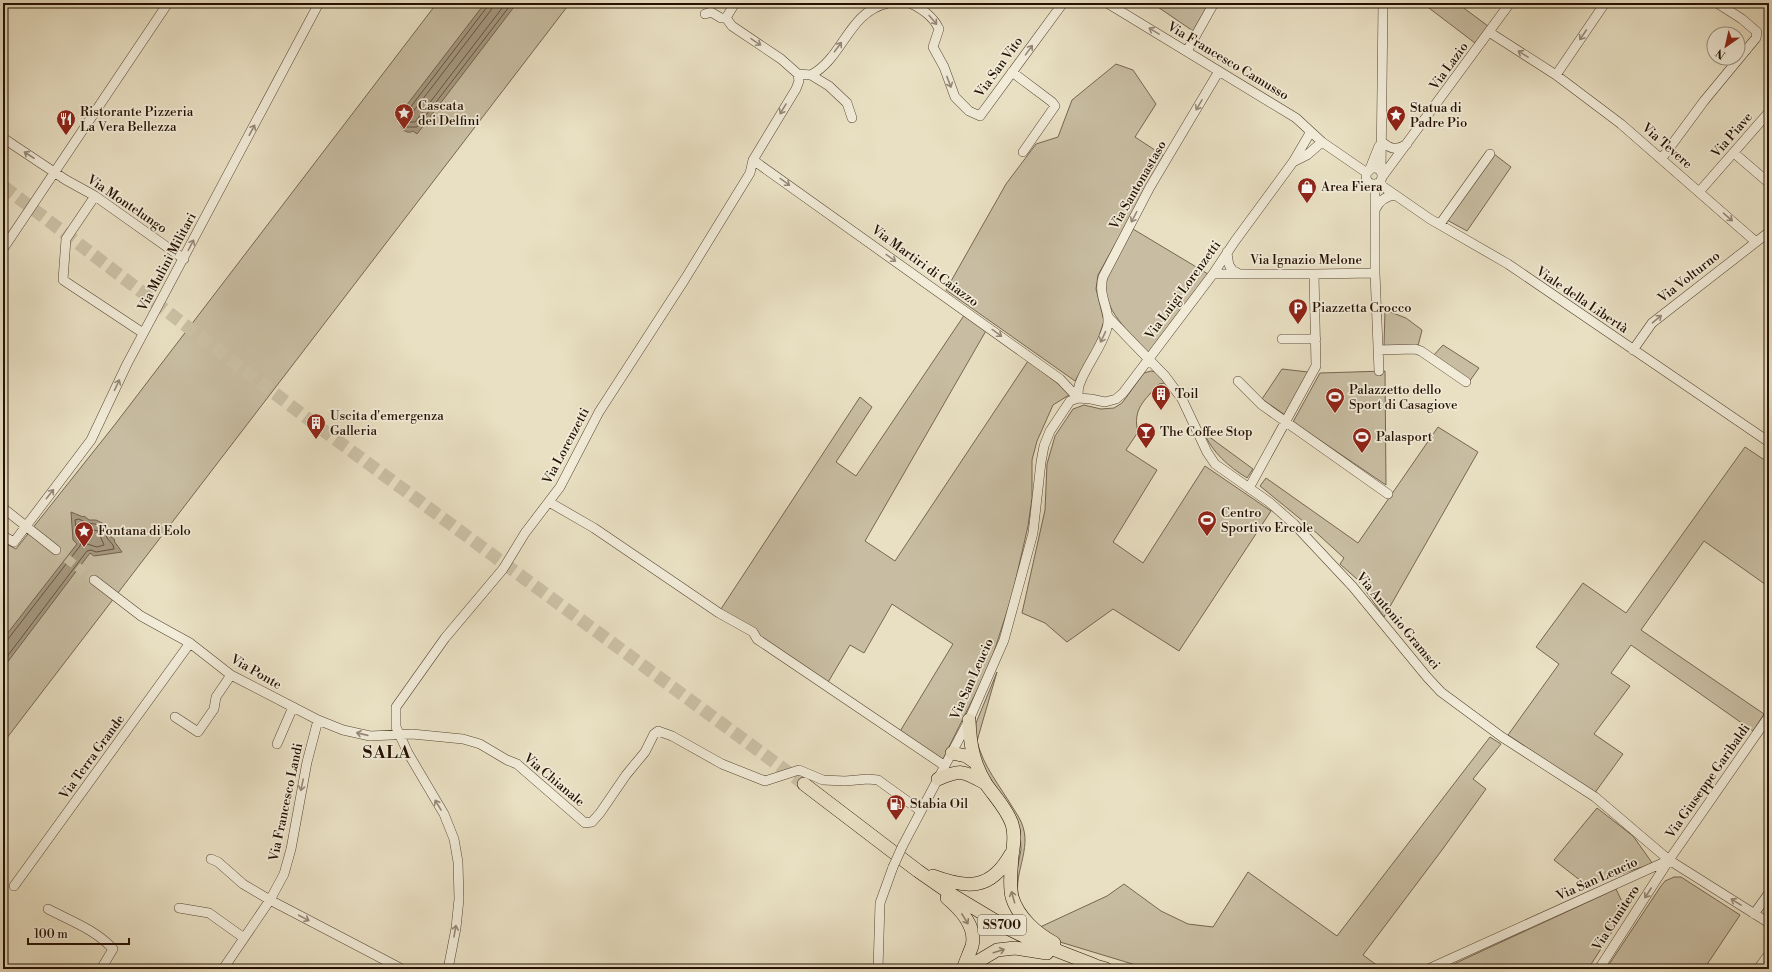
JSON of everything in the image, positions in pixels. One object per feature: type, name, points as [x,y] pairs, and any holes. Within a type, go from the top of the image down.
[{"type":"highway","name":"SS700","points":[[969,720],[970,744],[975,762],[985,783],[1005,810],[1012,824],[1015,837],[1011,883],[1012,897],[1019,911],[1030,925],[1043,937],[1100,967]]},
{"type":"highway","name":"SS700","points":[[952,753],[957,765],[964,772],[985,783]]},
{"type":"highway","points":[[952,753],[966,756],[975,762]]},
{"type":"highway","points":[[938,779],[952,773],[964,772]]},
{"type":"highway","name":"SS700","points":[[804,784],[918,871],[954,896],[1009,929],[1040,944],[1100,967]]},
{"type":"highway","name":"SS700","points":[[918,871],[962,885],[978,884],[994,876],[1004,866],[1013,851]]},
{"type":"highway","name":"SS700","points":[[918,871],[955,904],[966,918],[971,930],[972,944],[964,969]]},
{"type":"highway","name":"SS700","points":[[964,969],[997,950],[1015,948],[1036,950],[1100,967]]},
{"type":"street","points":[[3,249],[168,3]]},
{"type":"street","name":"Via Mulini Militari","points":[[3,536],[14,542],[91,440],[143,333],[184,259],[319,3]]},
{"type":"street","points":[[726,18],[735,3]]},
{"type":"street","points":[[811,75],[818,71],[826,63],[866,12],[878,5],[888,3]]},
{"type":"street","name":"Via San Vito","points":[[910,3],[920,8],[935,21],[939,29],[933,47],[944,68],[955,97],[969,111],[980,116],[1063,3]]},
{"type":"street","name":"Via Francesco Camusso","points":[[1107,3],[1296,118],[1304,124],[1310,132]]},
{"type":"street","points":[[1187,51],[1214,3]]},
{"type":"street","points":[[1379,371],[1375,272],[1375,211],[1379,179],[1383,3]]},
{"type":"street","name":"Via Lazio","points":[[1379,179],[1408,143],[1510,3]]},
{"type":"street","points":[[1556,75],[1605,3]]},
{"type":"street","points":[[1662,158],[1704,101],[1756,38],[1757,32],[1742,19],[1717,3]]},
{"type":"street","points":[[705,14],[711,12],[721,18],[726,18],[732,26],[780,59],[798,74],[817,77],[842,97],[847,103],[852,118]]},
{"type":"street","name":"Via Tevere","points":[[1490,32],[1556,75],[1622,124],[1756,242]]},
{"type":"street","name":"Via Santonastaso","points":[[1078,398],[1079,384],[1108,327],[1108,317],[1100,291],[1103,277],[1150,187],[1219,71]]},
{"type":"street","points":[[1012,72],[1052,102],[1055,106],[1023,152]]},
{"type":"street","name":"Via Lorenzetti","points":[[448,969],[456,928],[459,899],[458,862],[454,839],[444,814],[408,753],[396,727],[396,707],[445,638],[503,569],[525,533],[560,487],[599,412],[668,306],[750,173],[753,160],[796,89],[799,81],[798,74]]},
{"type":"street","name":"Via Piave","points":[[1699,192],[1768,115]]},
{"type":"street","points":[[1293,162],[1310,132]]},
{"type":"street","name":"Viale della Libertà","points":[[1310,132],[1356,166],[1368,172],[1368,181],[1379,179],[1395,195],[1440,224],[1508,264],[1769,442]]},
{"type":"street","name":"Via Montelungo","points":[[3,138],[54,172],[95,196],[184,259]]},
{"type":"street","points":[[1380,141],[1393,149],[1400,148],[1408,143]]},
{"type":"street","points":[[1368,172],[1376,155],[1380,141]]},
{"type":"street","points":[[1293,162],[1307,155],[1322,142]]},
{"type":"street","points":[[1734,152],[1769,183]]},
{"type":"street","points":[[1440,224],[1490,154]]},
{"type":"street","name":"Via Martiri di Caiazzo","points":[[753,160],[1060,379],[1078,398]]},
{"type":"street","points":[[1356,166],[1365,165],[1372,161]]},
{"type":"street","name":"Via Luigi Lorenzetti","points":[[1078,398],[1106,402],[1116,399],[1124,393],[1213,274],[1227,252],[1293,162]]},
{"type":"street","points":[[1368,172],[1376,168],[1379,179]]},
{"type":"street","points":[[1375,211],[1381,200],[1395,195]]},
{"type":"street","points":[[95,196],[66,239],[63,280],[143,333]]},
{"type":"street","name":"Via Volturno","points":[[1634,350],[1652,323],[1769,232]]},
{"type":"street","name":"Via Ignazio Melone","points":[[1227,252],[1230,267],[1233,272],[1238,273]]},
{"type":"street","name":"Via Ignazio Melone","points":[[1213,274],[1314,274],[1375,272]]},
{"type":"street","points":[[1249,488],[1316,366],[1314,274]]},
{"type":"street","name":"Via Santonastaso","points":[[1108,317],[1150,359]]},
{"type":"street","points":[[1282,340],[1316,339]]},
{"type":"street","points":[[1378,350],[1416,349],[1466,382]]},
{"type":"street","name":"Via Antonio Gramsci","points":[[1150,359],[1182,399],[1207,452],[1216,464],[1294,524],[1354,587],[1427,677],[1441,692],[1502,737],[1595,797],[1649,845],[1669,860]]},
{"type":"street","points":[[1238,381],[1262,405],[1388,494]]},
{"type":"street","name":"Via San Leucio","points":[[878,969],[880,903],[902,847],[969,720],[1004,640],[1033,534],[1044,446],[1050,431],[1070,401],[1078,398]]},
{"type":"street","points":[[549,502],[594,528],[719,613],[753,632],[757,639],[945,766]]},
{"type":"street","points":[[3,508],[56,550]]},
{"type":"street","name":"Via Ponte","points":[[94,580],[141,616],[190,643],[231,675],[318,720],[343,730],[370,736],[401,735]]},
{"type":"street","name":"Via Terra Grande","points":[[14,886],[190,643]]},
{"type":"street","points":[[175,717],[198,732],[214,709],[216,697],[231,675]]},
{"type":"street","points":[[277,744],[293,707]]},
{"type":"street","name":"Via Francesco Landi","points":[[223,969],[270,900],[284,874],[291,849],[307,762],[318,720]]},
{"type":"street","name":"Via Giuseppe Garibaldi","points":[[1669,860],[1767,722]]},
{"type":"street","name":"Via Chianale","points":[[401,735],[412,734],[463,739],[480,744],[507,760],[517,764],[585,823],[592,822],[600,813],[626,775],[645,752],[654,734],[658,731],[672,736],[722,764],[765,781],[799,770],[823,780],[845,782],[868,779],[878,780],[921,810]]},
{"type":"street","points":[[1649,845],[1657,866]]},
{"type":"street","points":[[211,859],[218,862],[243,884],[270,900],[402,969]]},
{"type":"street","points":[[1669,860],[1769,923]]},
{"type":"street","name":"Via San Leucio","points":[[1428,969],[1669,860]]},
{"type":"street","name":"Via Cimitero","points":[[1599,969],[1669,860]]},
{"type":"street","points":[[1754,914],[1769,893]]},
{"type":"street","points":[[179,908],[209,913],[244,938]]},
{"type":"street","points":[[48,909],[99,935],[107,942],[113,949],[101,969]]},
{"type":"street","points":[[1758,969],[1769,954]]},
{"type":"shaded area","points":[[437,3],[570,3],[3,743],[3,542],[16,549],[113,427]]},
{"type":"shaded area","points":[[1152,3],[1209,3],[1193,31]]},
{"type":"shaded area","points":[[1427,3],[1457,3],[1488,26],[1475,43],[1425,5]]},
{"type":"shaded area","points":[[1116,64],[1133,70],[1156,104],[1135,137],[1164,156],[1098,275],[1096,289],[1104,321],[1096,345],[1075,381],[946,290],[1006,184],[1036,144],[1058,137],[1072,100]]},
{"type":"shaded area","points":[[1494,154],[1511,167],[1467,231],[1447,220]]},
{"type":"shaded area","points":[[1133,229],[1208,274],[1149,354],[1118,320],[1112,310],[1105,290],[1106,279]]},
{"type":"shaded area","points":[[1385,310],[1406,318],[1422,330],[1418,346],[1384,346]]},
{"type":"shaded area","points":[[965,314],[987,329],[865,541],[895,561],[1028,361],[1061,386],[1069,395],[1053,405],[1037,441],[1032,460],[1032,498],[1028,526],[1012,596],[990,664],[942,761],[899,733],[953,644],[892,604],[864,653],[850,645],[827,684],[719,612],[860,397],[872,407],[836,462],[856,476]]},
{"type":"shaded area","points":[[1443,345],[1479,368],[1469,382],[1433,356]]},
{"type":"shaded area","points":[[1282,369],[1308,372],[1285,415],[1262,399]]},
{"type":"shaded area","points":[[1151,371],[1156,372],[1165,383],[1159,384],[1141,405],[1137,417],[1138,432],[1126,450],[1157,470],[1113,542],[1143,563],[1205,466],[1271,511],[1179,651],[1113,609],[1067,642],[1045,623],[1022,613],[1045,510],[1047,464],[1055,436],[1073,409],[1084,405],[1101,409],[1114,408],[1122,403],[1144,373]]},
{"type":"shaded area","name":"Palasport","points":[[1385,371],[1386,485],[1293,422],[1320,373]]},
{"type":"shaded area","points":[[1438,427],[1478,452],[1384,617],[1358,580],[1340,564],[1344,558],[1309,526],[1260,486],[1266,478],[1358,543]]},
{"type":"shaded area","points":[[1204,433],[1253,469],[1247,478],[1234,469],[1217,453]]},
{"type":"shaded area","points":[[1745,447],[1769,463],[1769,587],[1704,541],[1641,630],[1764,714],[1753,731],[1631,645],[1611,673],[1630,686],[1594,734],[1623,754],[1594,794],[1567,774],[1508,735],[1559,664],[1536,647],[1583,583],[1626,613]]},
{"type":"shaded area","points":[[997,672],[977,741],[983,759],[992,776],[1023,827],[1025,847],[1018,878],[1018,888],[1019,898],[1026,913],[1019,906],[1015,880],[1021,850],[1020,829],[1014,814],[977,758],[974,743],[976,723]]},
{"type":"shaded area","points":[[1490,737],[1501,744],[1473,779],[1486,789],[1363,955],[1382,969],[1149,969],[1060,942],[1039,927],[1107,896],[1124,884],[1161,911],[1188,924],[1213,927],[1248,872],[1337,936]]},
{"type":"shaded area","points":[[1597,808],[1633,836],[1653,864],[1605,880],[1590,888],[1554,860]]},
{"type":"shaded area","points":[[1674,877],[1681,877],[1740,915],[1704,969],[1606,969],[1661,886],[1665,881]]},
{"type":"shaded area","points":[[1616,889],[1626,910],[1588,969],[1443,969]]},
{"type":"shaded area","points":[[1026,913],[1039,927],[1038,928]]},
{"type":"water","points":[[485,3],[517,3],[417,134],[413,131],[404,131],[401,126],[401,122],[396,119]]},
{"type":"water","points":[[71,512],[83,517],[84,516],[89,520],[96,520],[104,524],[108,529],[110,536],[115,540],[114,541],[122,552],[94,556],[90,553],[3,668],[3,639],[77,544],[73,540]]},
{"type":"tunnel","points":[[3,186],[320,428],[804,784]]},
{"type":"tunnel","points":[[56,550],[94,580]]},
{"type":"place","name":"Cascata dei Delfini","points":[[404,130]]},
{"type":"place","name":"Statua di Padre Pio","points":[[1396,132]]},
{"type":"place","name":"Ristorante Pizzeria La Vera Bellezza","points":[[66,136]]},
{"type":"place","name":"Area Fiera","points":[[1307,204]]},
{"type":"place","name":"Piazzetta Crocco","points":[[1298,325]]},
{"type":"place","name":"Toil","points":[[1161,411]]},
{"type":"place","name":"Palazzetto dello Sport di Casagiove","points":[[1335,414]]},
{"type":"place","name":"Uscita d'emergenza Galleria","points":[[316,440]]},
{"type":"place","name":"The Coffee Stop","points":[[1146,449]]},
{"type":"place","name":"Palasport","points":[[1362,454]]},
{"type":"place","name":"Centro Sportivo Ercole","points":[[1207,537]]},
{"type":"place","name":"Fontana di Eolo","points":[[84,548]]},
{"type":"place","name":"Stabia Oil","points":[[896,821]]},
{"type":"district","name":"SALA","points":[[387,753]]}]
